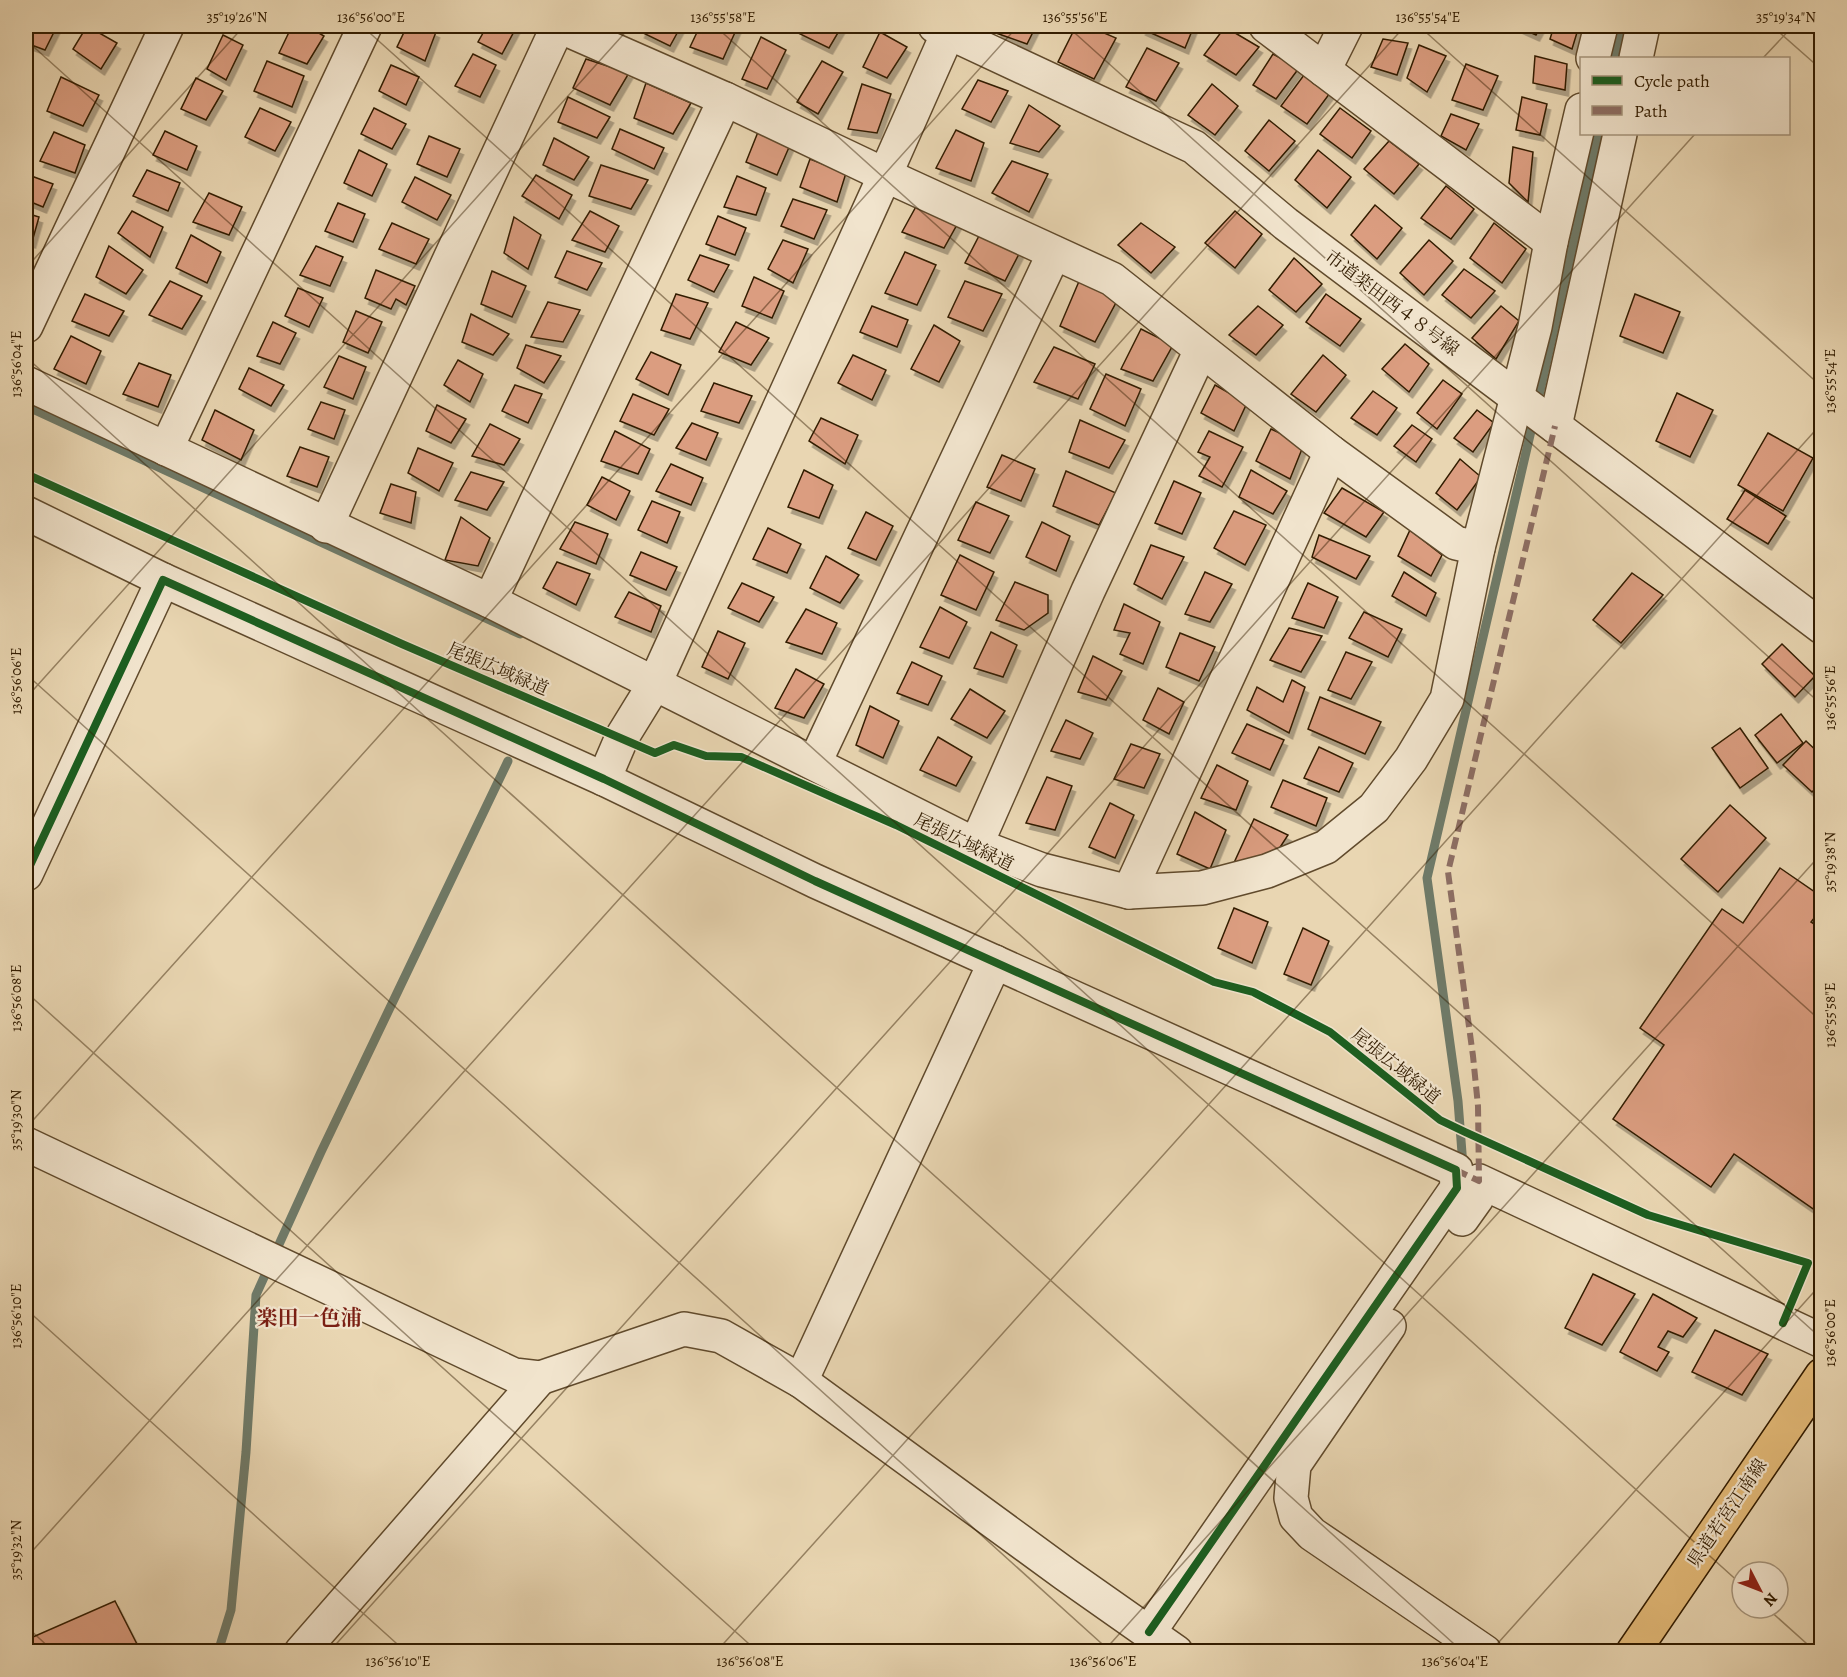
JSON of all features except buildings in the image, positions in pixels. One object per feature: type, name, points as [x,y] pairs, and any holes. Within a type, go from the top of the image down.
[{"type":"main road","name":"県道若宮江南線","points":[[1633,1652],[1821,1375]]},
{"type":"street","points":[[26,326],[167,26]]},
{"type":"street","points":[[166,449],[365,26]]},
{"type":"street","points":[[326,526],[558,26],[724,99],[1112,279],[1331,452],[1456,543],[1478,548]]},
{"type":"street","points":[[1266,26],[1551,243]]},
{"type":"street","points":[[1324,70],[1346,26]]},
{"type":"street","points":[[1593,57],[1601,26]]},
{"type":"street","points":[[1636,57],[1643,26]]},
{"type":"street","points":[[604,780],[622,737],[654,685],[885,175],[945,28]]},
{"type":"street","name":"市道楽田西４８号線","points":[[945,28],[1194,147],[1286,224],[1821,627]]},
{"type":"street","points":[[490,601],[724,99]]},
{"type":"street","points":[[26,383],[326,526],[490,601],[654,685],[815,762],[976,845],[1042,870],[1129,892],[1202,888],[1267,871],[1326,847],[1374,808],[1411,759],[1447,699],[1478,548],[1536,327],[1551,243],[1580,114]]},
{"type":"street","points":[[1555,426],[1620,135]]},
{"type":"street","points":[[815,762],[1054,253]]},
{"type":"street","points":[[976,845],[1088,591],[1201,350]]},
{"type":"street","points":[[1129,892],[1331,452]]},
{"type":"street","points":[[26,513],[163,580],[604,780],[815,881],[1456,1170],[1457,1188],[1149,1632]]},
{"type":"street","points":[[26,874],[163,580]]},
{"type":"street","points":[[801,1381],[995,962]]},
{"type":"street","points":[[26,1144],[514,1375],[540,1378],[684,1329],[722,1336],[801,1381],[1176,1652]]},
{"type":"street","points":[[1485,1652],[1312,1534],[1296,1517],[1291,1498],[1294,1465],[1476,1198],[1479,1181],[1821,1341]]},
{"type":"street","points":[[301,1652],[540,1378]]},
{"type":"waterway","points":[[1614,57],[1621,26]]},
{"type":"waterway","points":[[1537,404],[1598,135]]},
{"type":"waterway","points":[[26,406],[520,634]]},
{"type":"waterway","points":[[1463,1166],[1458,1101],[1427,878],[1534,418]]},
{"type":"waterway","points":[[218,1652],[231,1610],[246,1452],[256,1295],[321,1152],[508,761]]},
{"type":"marked path","points":[[1456,1170],[1479,1181],[1478,1106],[1473,1056],[1448,872],[1555,426]]},
{"type":"cycle path","name":"尾張広域緑道","points":[[26,474],[402,644],[655,753],[674,745],[706,756],[741,757],[896,825],[1214,982],[1253,992],[1330,1032],[1440,1120],[1648,1215],[1808,1263],[1783,1323]]},
{"type":"cycle path","points":[[26,874],[163,580],[604,779],[815,881],[1456,1170],[1457,1188],[1149,1632]]},
{"type":"district","name":"楽田一色浦","points":[[309,1318]]}]
